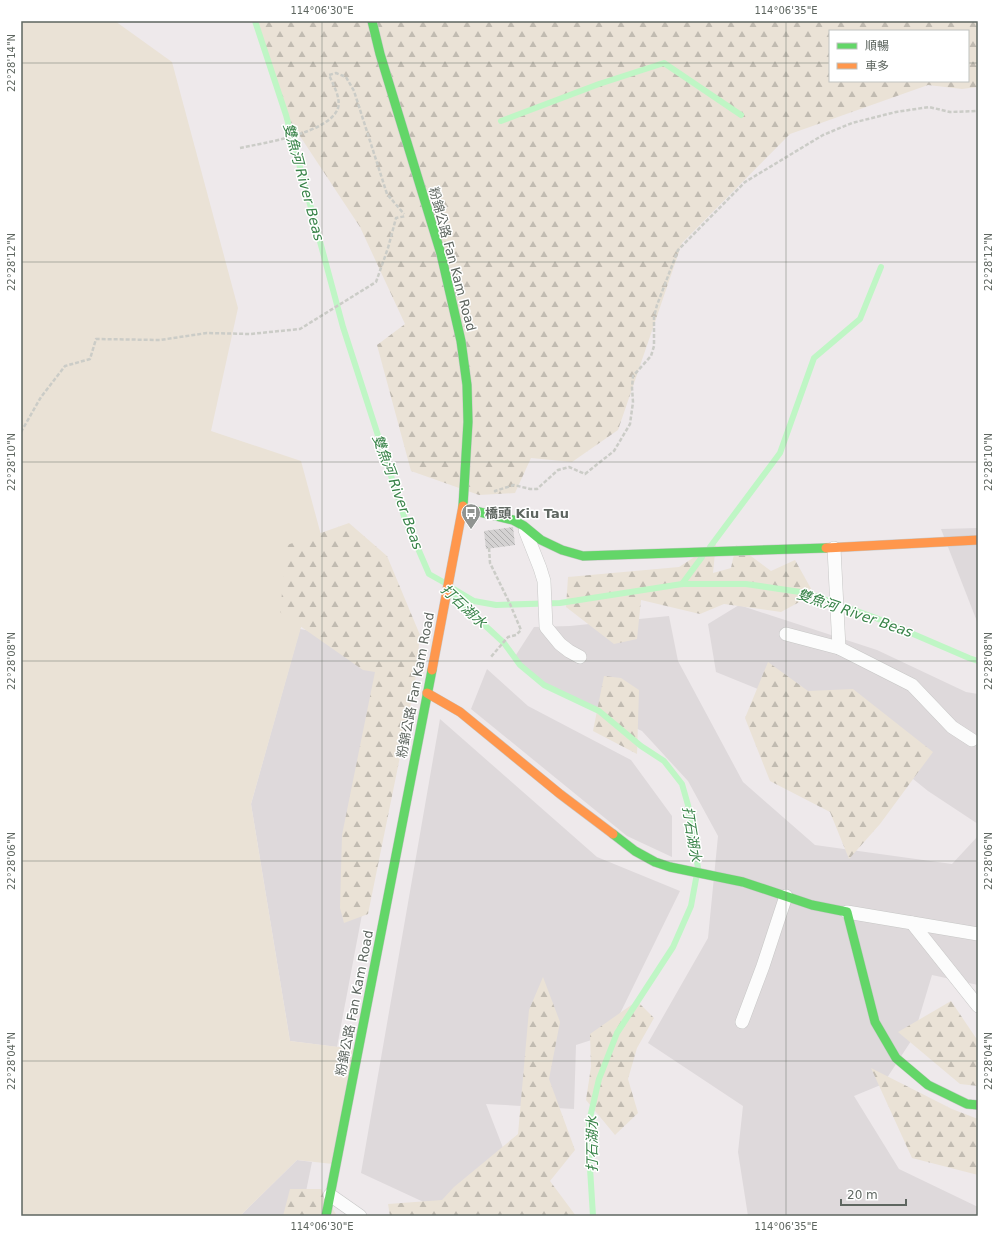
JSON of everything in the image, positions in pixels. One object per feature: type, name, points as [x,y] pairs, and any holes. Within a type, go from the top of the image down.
[{"type":"street","name":"粉錦公路 Fan Kam Road","points":[[326,1216],[463,508],[468,422],[467,385],[461,341],[441,254],[380,54],[372,21]]},
{"type":"street","points":[[463,508],[513,520],[524,526],[541,540],[562,550],[583,556],[834,548],[978,540]]},
{"type":"street","points":[[427,693],[460,712],[560,794],[635,851],[655,862],[670,867],[742,882],[812,905],[847,912],[875,1022],[896,1058],[928,1085],[967,1104],[978,1105]]},
{"type":"lane","points":[[524,526],[544,581],[546,626],[560,644],[580,657]]},
{"type":"lane","points":[[834,548],[839,648]]},
{"type":"lane","points":[[786,634],[839,648],[912,685],[952,727],[972,740]]},
{"type":"lane","points":[[742,1022],[763,966],[786,896]]},
{"type":"lane","points":[[847,912],[978,934]]},
{"type":"lane","points":[[912,923],[978,1006]]},
{"type":"lane","points":[[330,1195],[360,1216]]},
{"type":"path","points":[[21,432],[41,397],[65,366],[90,359],[96,339],[160,340],[206,333],[250,334],[300,329],[376,282],[388,248],[396,218],[405,215],[407,217],[386,194],[354,91],[346,77],[336,74],[329,75],[338,98],[338,107],[334,114],[320,127],[274,141],[240,148]]},
{"type":"path","points":[[500,496],[495,491],[514,485],[530,489],[538,489],[558,470],[569,467],[585,474],[614,451],[630,424],[633,402],[633,376],[651,356],[654,346],[654,317],[657,304],[678,250],[745,182],[823,135],[852,123],[896,112],[929,107],[950,112],[978,111]]},
{"type":"path","points":[[489,548],[490,563],[522,630],[516,635],[508,637],[490,658]]},
{"type":"shaded area","points":[[978,528],[978,624],[941,529]]},
{"type":"shaded area","points":[[739,605],[877,650],[966,692],[978,694],[978,824],[928,791],[846,725],[716,672],[708,624]]},
{"type":"shaded area","points":[[669,616],[678,661],[743,782],[815,845],[952,864],[978,836],[978,985],[932,975],[913,1038],[883,1084],[854,1096],[899,1169],[978,1207],[978,1216],[748,1216],[738,1152],[743,1106],[648,1043],[708,938],[718,836],[688,781],[642,731],[546,686],[514,658],[534,627],[570,626]]},
{"type":"shaded area","points":[[300,629],[412,649],[337,1047],[290,1041],[251,804]]},
{"type":"shaded area","points":[[487,669],[528,706],[631,760],[672,816],[672,857],[627,836],[471,709]]},
{"type":"shaded area","points":[[440,719],[597,857],[680,891],[610,1034],[576,1045],[574,1109],[486,1104],[505,1153],[443,1211],[361,1173]]},
{"type":"shaded area","points":[[297,1160],[312,1162],[301,1216],[240,1216]]},
{"type":"green space","points":[[21,21],[115,21],[172,62],[238,308],[211,431],[301,461],[324,546],[251,804],[290,1041],[355,1049],[333,1164],[297,1160],[240,1216],[21,1216]]},
{"type":"green space","points":[[255,21],[978,21],[978,87],[962,89],[928,85],[790,134],[682,243],[618,430],[572,462],[531,458],[515,493],[479,495],[411,471],[377,345],[405,324],[360,227],[286,115]]},
{"type":"green space","points":[[349,523],[387,556],[420,635],[415,683],[368,914],[344,923],[340,908],[342,835],[375,672],[363,670],[280,612],[287,545]]},
{"type":"green space","points":[[716,543],[713,573],[731,568],[736,545],[771,571],[795,560],[814,594],[781,612],[724,604],[700,614],[641,600],[637,639],[614,644],[566,607],[568,577],[679,567]]},
{"type":"green space","points":[[768,662],[808,691],[853,689],[933,752],[880,824],[849,859],[830,812],[770,781],[745,718]]},
{"type":"green space","points":[[604,676],[621,678],[639,690],[637,754],[593,731]]},
{"type":"green space","points":[[543,977],[560,1022],[549,1079],[575,1150],[550,1181],[576,1216],[390,1216],[388,1204],[442,1200],[454,1187],[518,1134],[529,1010]]},
{"type":"green space","points":[[637,1001],[654,1018],[637,1048],[628,1079],[638,1113],[615,1135],[586,1100],[591,1067],[590,1034]]},
{"type":"green space","points":[[951,1001],[978,1041],[978,1086],[960,1084],[898,1032]]},
{"type":"green space","points":[[871,1068],[952,1109],[978,1119],[978,1175],[912,1158]]},
{"type":"green space","points":[[290,1189],[321,1189],[337,1216],[283,1216]]},
{"type":"building","points":[[513,527],[515,545],[486,549],[484,531]]},
{"type":"waterway","name":"雙魚河 River Beas","points":[[255,21],[286,115],[343,327],[404,516],[429,574],[445,583]]},
{"type":"waterway","points":[[501,121],[599,84],[664,63],[741,115]]},
{"type":"waterway","points":[[710,547],[780,453],[814,358],[860,319],[881,267]]},
{"type":"waterway","points":[[682,584],[702,557]]},
{"type":"waterway","name":"雙魚河 River Beas","points":[[452,588],[474,601],[496,605],[560,603],[682,584],[746,584],[807,593],[876,618],[978,661]]},
{"type":"waterway","name":"打石湖水","points":[[451,594],[504,643],[520,665],[544,685],[599,711],[641,746],[664,761],[682,784],[688,805],[698,868],[691,906],[673,947],[617,1033],[599,1079],[589,1122],[593,1216]]},
{"type":"traffic: fast","points":[[372,21],[380,54],[441,254],[461,341],[467,385],[468,422],[463,506]]},
{"type":"traffic: fast","points":[[463,508],[513,520],[524,526],[541,540],[562,550],[583,556],[826,548]]},
{"type":"traffic: fast","points":[[326,1216],[432,670]]},
{"type":"traffic: fast","points":[[613,834],[635,851],[655,862],[670,867],[743,882],[812,905],[847,912],[875,1022],[896,1058],[928,1085],[967,1104],[978,1105]]},
{"type":"traffic: slow","points":[[432,670],[463,506]]},
{"type":"traffic: slow","points":[[826,548],[978,540]]},
{"type":"traffic: slow","points":[[427,693],[460,712],[560,794],[613,834]]},
{"type":"place","name":"橋頭 Kiu Tau","points":[[471,530]]}]
